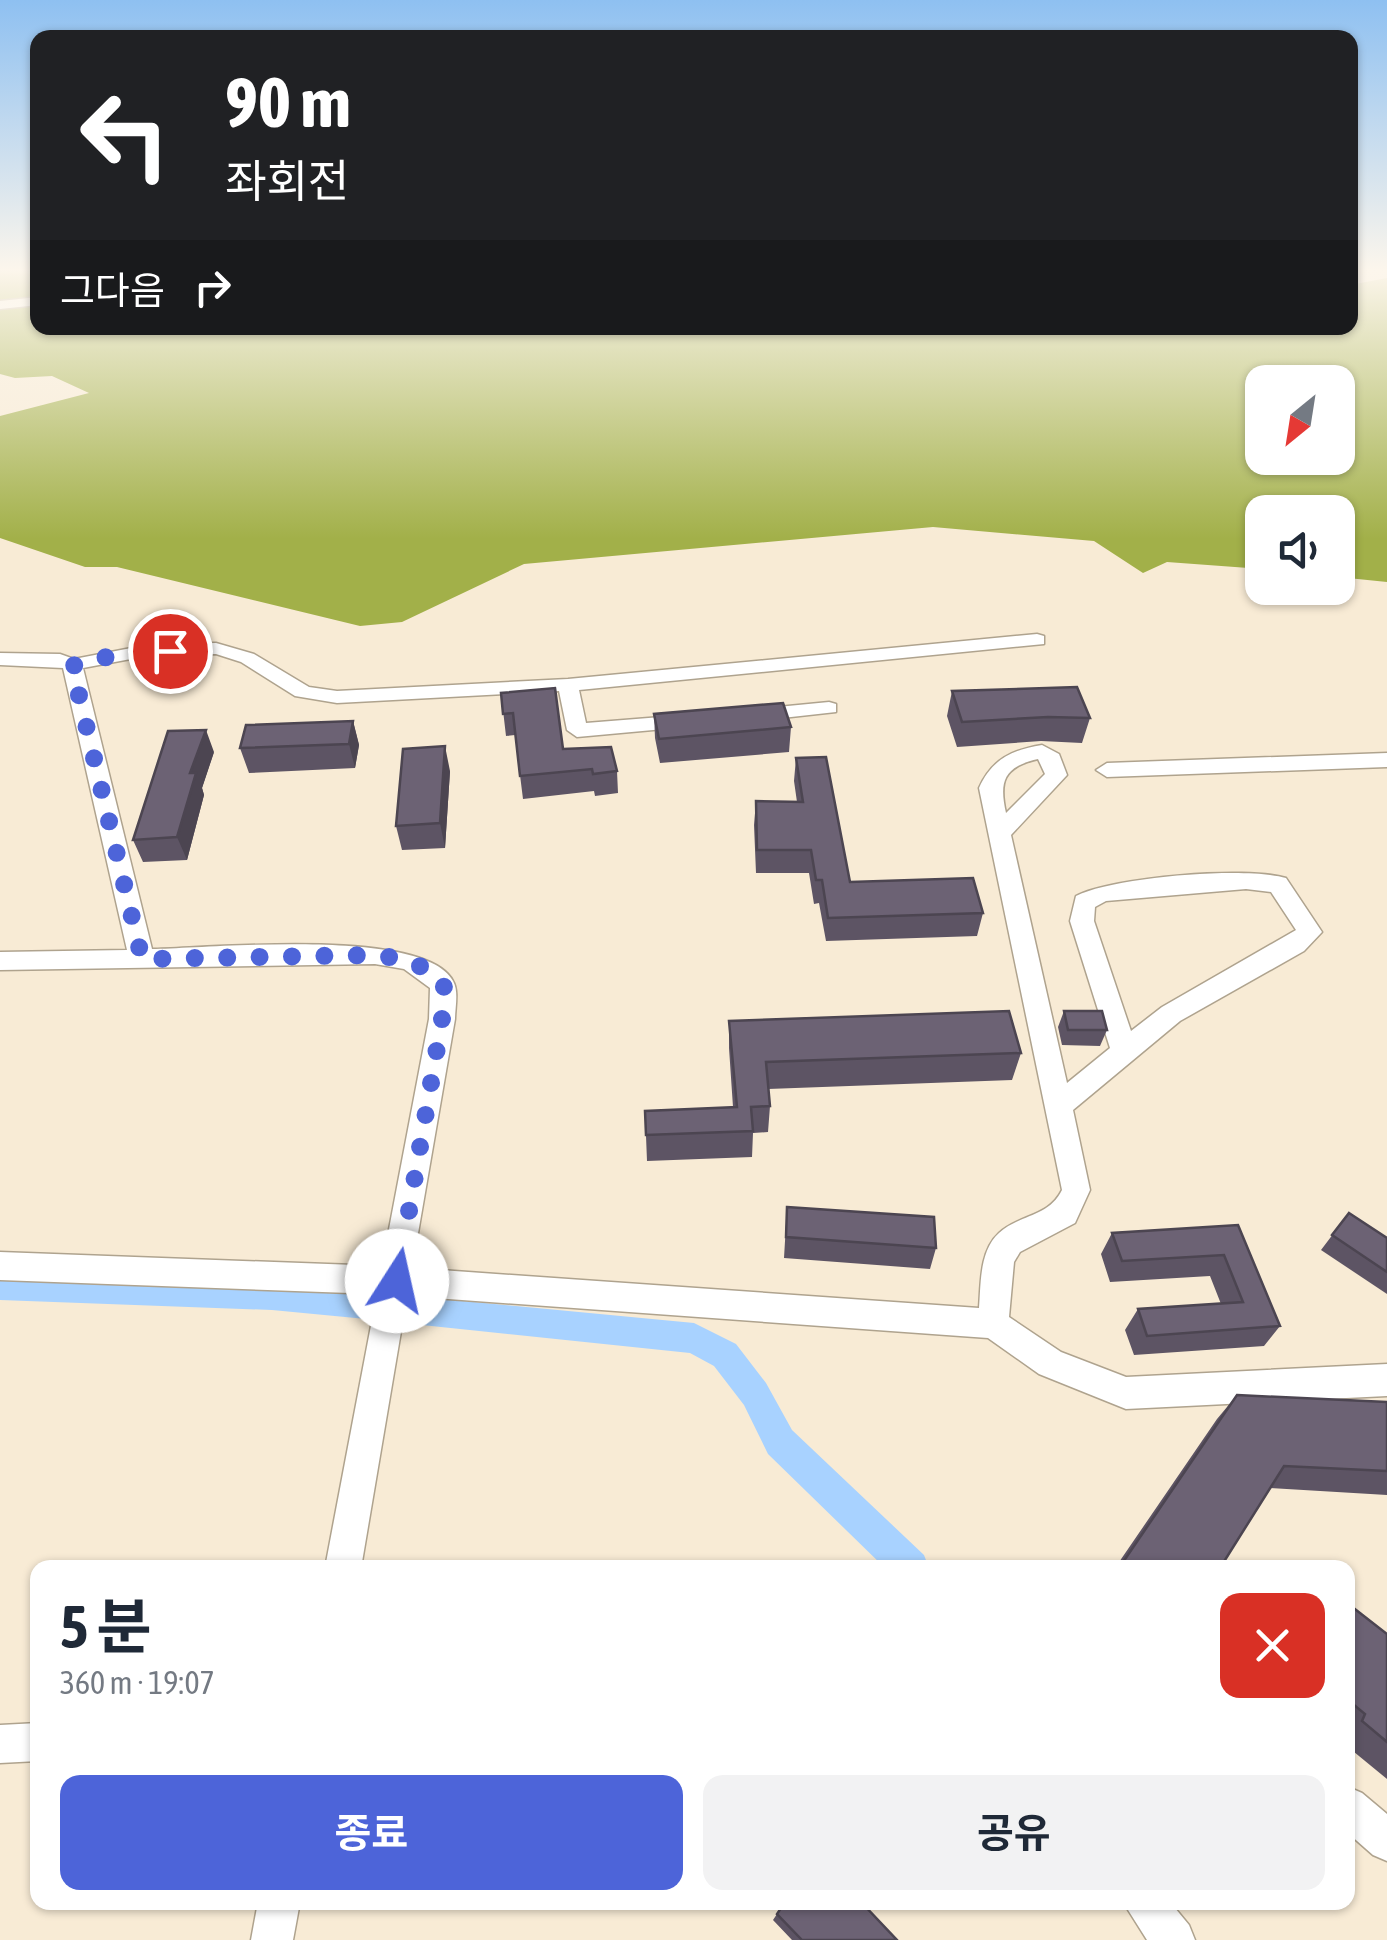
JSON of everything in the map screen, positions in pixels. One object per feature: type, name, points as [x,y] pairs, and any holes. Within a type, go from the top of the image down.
[{"type":"street","points":[[568,685],[577,730],[665,699],[1037,640]]},
{"type":"street","points":[[0,660],[60,660],[72,666],[146,652],[215,650],[232,652],[278,682],[319,697],[568,685],[665,699],[720,718],[830,708]]},
{"type":"street","points":[[72,666],[142,959]]},
{"type":"street","points":[[1107,770],[1387,760]]},
{"type":"street","points":[[992,1324],[999,1260],[1009,1243],[1065,1214],[1076,1190],[1000,832]]},
{"type":"street","points":[[1060,1104],[1171,1014],[1296,946],[1310,932],[1278,884],[1246,881],[1102,892],[1084,902],[1082,920],[1124,1052]]},
{"type":"street","points":[[0,961],[375,955],[408,959],[429,968],[444,985],[442,1019],[345,1560]]},
{"type":"street","points":[[0,1266],[397,1281],[992,1324],[1050,1363],[1126,1393],[1387,1380]]},
{"type":"street","points":[[0,1744],[30,1742]]},
{"type":"street","points":[[1355,1813],[1387,1840]]},
{"type":"street","points":[[272,1940],[278,1910]]},
{"type":"street","points":[[1150,1910],[1174,1940]]},
{"type":"green space","points":[[0,359],[1387,359],[1387,582],[1355,579],[1355,495],[1245,495],[1245,568],[1167,562],[1143,573],[1094,541],[933,527],[524,564],[402,622],[360,626],[117,567],[85,567],[0,538],[0,416],[89,393],[52,376],[15,378],[0,374]]},
{"type":"building","points":[[1077,687],[1090,718],[962,722],[952,691]]},
{"type":"building","points":[[555,688],[563,749],[611,747],[617,771],[593,774],[592,769],[520,776],[513,713],[503,714],[501,693]]},
{"type":"building","points":[[783,703],[791,727],[659,739],[654,714]]},
{"type":"building","points":[[353,721],[349,744],[240,748],[246,725]]},
{"type":"building","points":[[206,730],[190,773],[196,773],[177,837],[133,840],[168,731]]},
{"type":"building","points":[[445,746],[440,823],[396,826],[403,749]]},
{"type":"building","points":[[826,757],[850,882],[973,878],[983,913],[828,918],[822,880],[816,880],[811,850],[757,850],[756,801],[803,802],[796,758]]},
{"type":"building","points":[[1009,1011],[1021,1053],[766,1062],[770,1106],[751,1107],[753,1131],[646,1135],[645,1111],[737,1107],[729,1021]]},
{"type":"building","points":[[1064,1011],[1102,1011],[1107,1030],[1068,1030]]},
{"type":"building","points":[[787,1207],[934,1217],[936,1248],[786,1237]]},
{"type":"building","points":[[1349,1213],[1387,1238],[1387,1272],[1332,1235]]},
{"type":"building","points":[[1238,1225],[1280,1326],[1147,1336],[1138,1309],[1243,1302],[1224,1255],[1122,1261],[1112,1233]]},
{"type":"building","points":[[1237,1395],[1387,1402],[1387,1471],[1284,1466],[1225,1560],[1124,1560]]},
{"type":"building","points":[[1355,1609],[1387,1634],[1387,1742],[1362,1721],[1365,1714],[1355,1706]]},
{"type":"building","points":[[780,1910],[869,1910],[897,1940],[802,1940],[777,1914]]},
{"type":"waterway","points":[[0,1286],[272,1296],[366,1305]]},
{"type":"waterway","points":[[422,1311],[694,1338],[725,1355],[755,1394],[780,1442],[903,1560]]},
{"type":"route","points":[[170,651],[98,658],[72,666],[142,959],[375,955],[408,959],[429,968],[444,985],[442,1019],[397,1281]]}]
